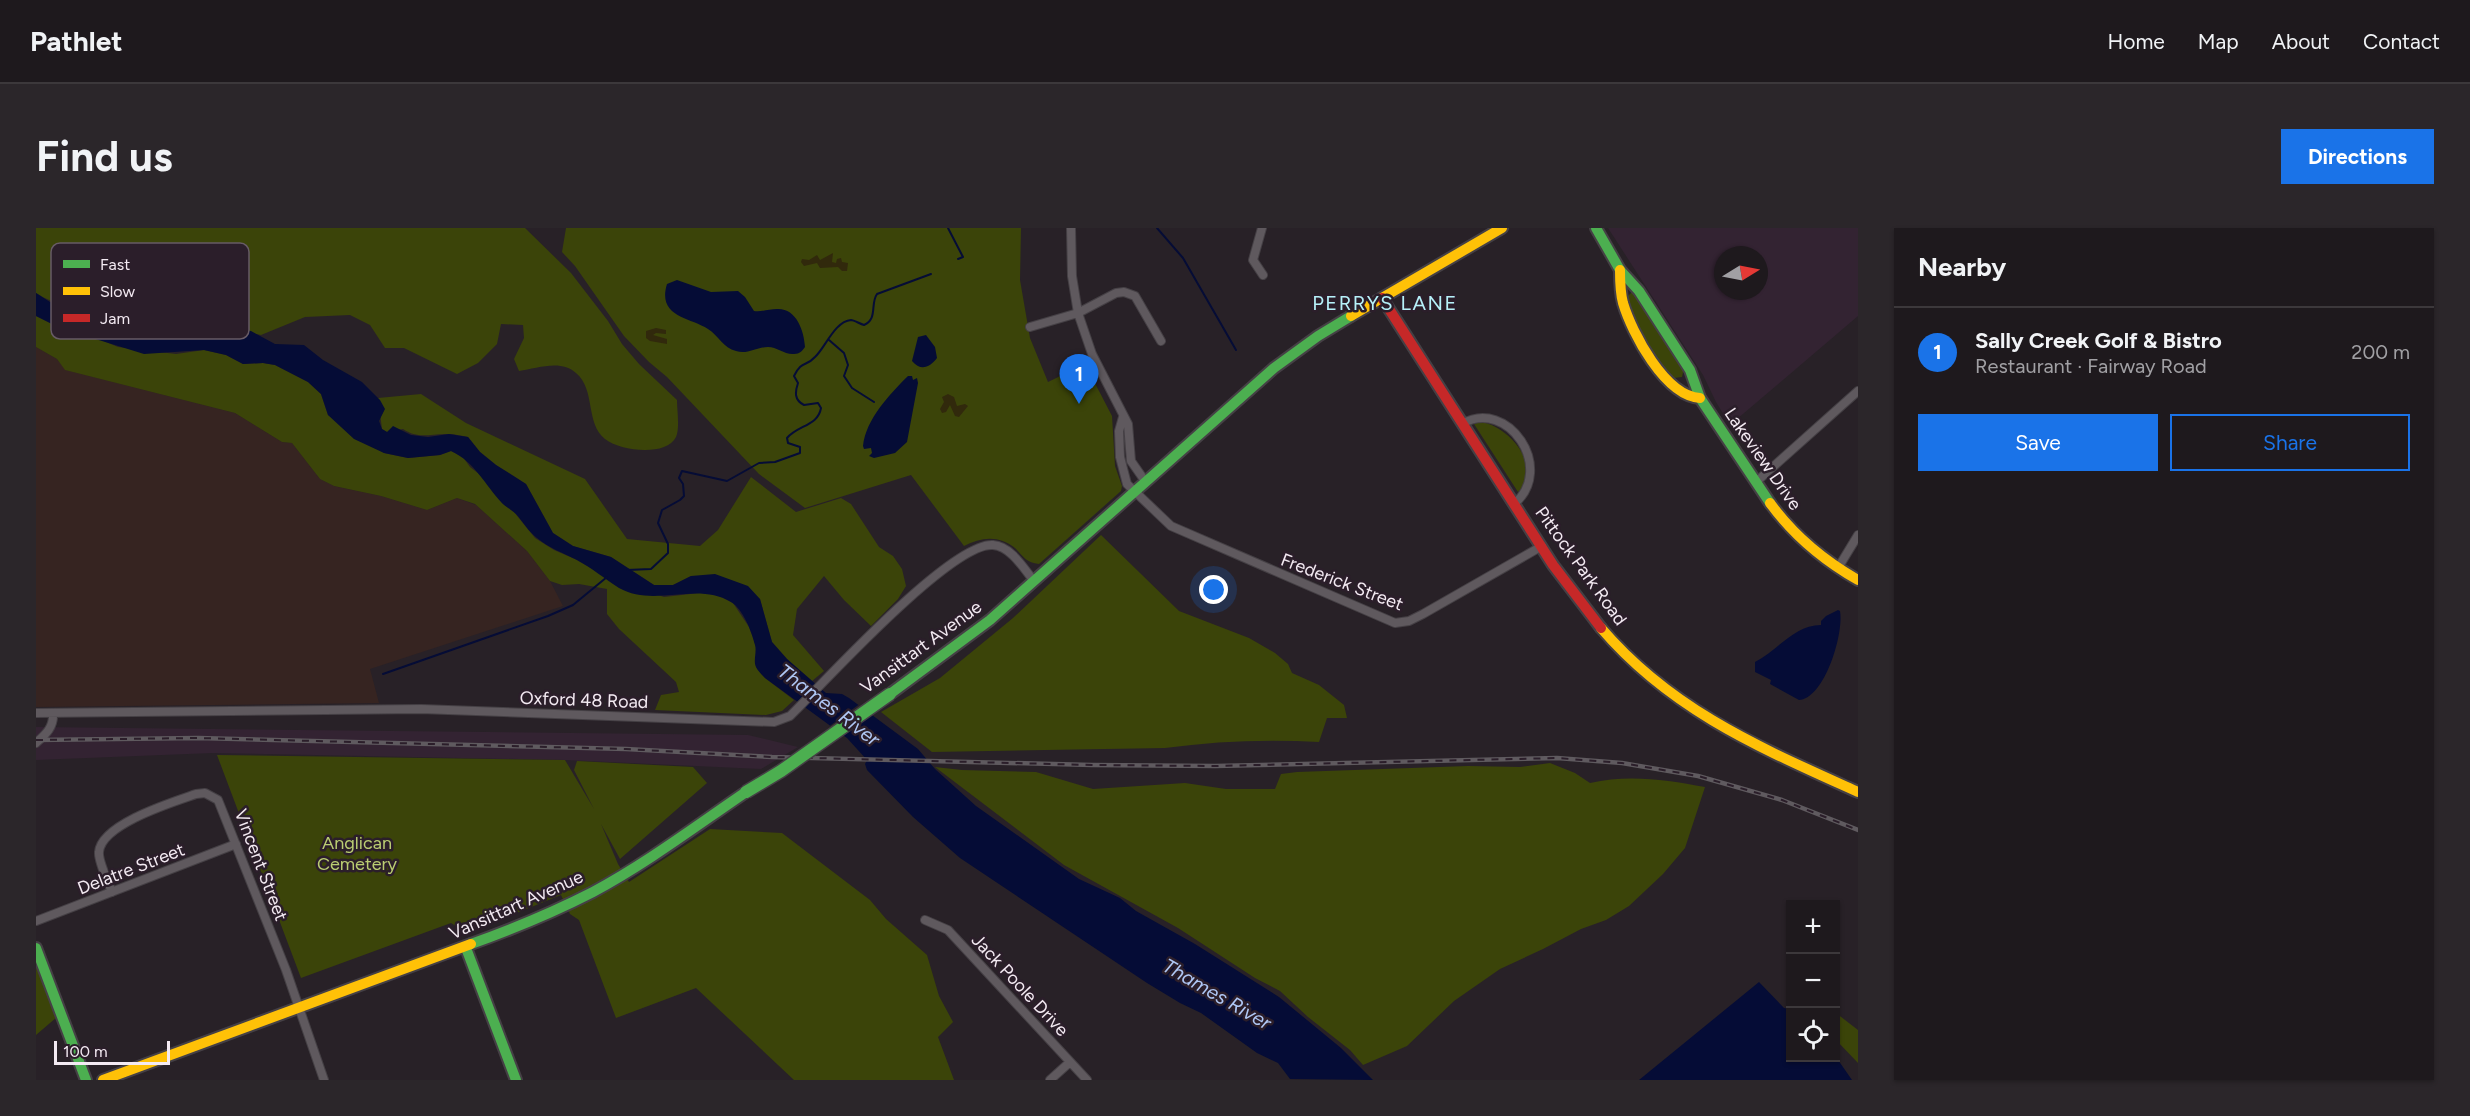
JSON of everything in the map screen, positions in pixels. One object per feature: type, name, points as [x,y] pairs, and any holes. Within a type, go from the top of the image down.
[{"type":"main road","name":"Vansittart Avenue","points":[[103,1080],[298,1007],[466,948],[593,891],[635,867],[781,771],[966,639],[1274,368],[1318,336],[1502,228]]},
{"type":"main road","name":"Lakeview Drive","points":[[1596,228],[1620,270],[1639,291],[1685,362],[1695,380],[1700,398],[1790,528],[1838,568],[1858,580]]},
{"type":"main road","name":"Lakeview Drive","points":[[1620,270],[1620,289],[1623,301],[1640,339],[1668,380],[1686,395],[1700,398]]},
{"type":"main road","name":"Pittock Park Road","points":[[1382,298],[1514,504],[1591,617],[1637,667],[1661,687],[1732,735],[1858,792]]},
{"type":"main road","points":[[36,948],[86,1080]]},
{"type":"main road","points":[[466,948],[516,1080]]},
{"type":"street","points":[[1071,228],[1072,276],[1078,314],[1092,354],[1116,399],[1122,417],[1128,424],[1131,461],[1145,481]]},
{"type":"street","points":[[1262,228],[1253,260],[1263,275]]},
{"type":"street","points":[[1030,327],[1078,314],[1116,293],[1130,293],[1139,301],[1161,341]]},
{"type":"street","points":[[1756,482],[1858,391]]},
{"type":"street","points":[[1122,417],[1119,431],[1121,467],[1127,484],[1134,490]]},
{"type":"street","points":[[1462,424],[1476,417],[1490,418],[1509,427],[1521,440],[1530,460],[1530,477],[1524,494],[1514,504]]},
{"type":"street","name":"Frederick Street","points":[[1134,490],[1163,519],[1184,533],[1399,623],[1423,614],[1542,546]]},
{"type":"street","points":[[1838,568],[1858,535]]},
{"type":"street","name":"Oxford 48 Road","points":[[36,713],[421,709],[774,722],[790,716],[911,596],[963,556],[980,546],[1002,547],[1033,580]]},
{"type":"street","points":[[36,743],[48,731],[53,722],[53,713]]},
{"type":"street","name":"Vincent Street","points":[[112,892],[98,854],[110,834],[127,821],[185,798],[205,793],[218,800],[324,1080]]},
{"type":"street","name":"Delatre Street","points":[[36,921],[236,844]]},
{"type":"street","name":"Jack Poole Drive","points":[[925,920],[948,930],[1087,1080]]},
{"type":"street","points":[[1050,1080],[1070,1062]]},
{"type":"shaded area","points":[[1608,228],[1858,228],[1858,316],[1730,425],[1703,375]]},
{"type":"shaded area","points":[[36,347],[57,359],[66,370],[235,413],[282,442],[292,443],[320,479],[334,486],[381,496],[427,510],[457,498],[476,505],[527,551],[550,581],[563,606],[370,669],[379,703],[36,707]]},
{"type":"shaded area","points":[[36,727],[748,735],[798,747],[761,769],[565,760],[213,753],[36,760]]},
{"type":"green space","points":[[36,228],[525,228],[571,273],[608,321],[622,344],[639,364],[677,400],[677,433],[671,443],[653,450],[621,447],[605,439],[595,424],[586,388],[576,373],[557,365],[519,371],[514,359],[524,338],[523,325],[501,324],[497,344],[478,363],[457,374],[404,348],[385,348],[370,325],[350,315],[305,317],[261,335],[249,333],[249,243],[51,243],[51,301],[36,293]]},
{"type":"green space","points":[[566,228],[1021,228],[1020,280],[1030,338],[1048,382],[1085,364],[1112,416],[1115,466],[1122,486],[1121,491],[1039,564],[1028,561],[1015,548],[996,539],[983,539],[964,546],[911,475],[805,508],[759,474],[667,377],[624,336],[575,266],[562,252]]},
{"type":"green space","points":[[1632,292],[1636,294],[1684,368],[1682,377],[1674,378],[1652,351],[1640,330],[1627,297]]},
{"type":"green space","points":[[36,316],[51,324],[51,339],[99,339],[118,347],[176,354],[204,350],[226,355],[243,364],[275,365],[308,382],[321,394],[328,415],[384,453],[408,458],[440,455],[451,451],[463,457],[535,538],[554,550],[607,577],[664,597],[699,593],[715,594],[733,603],[749,627],[756,646],[756,667],[765,678],[794,700],[782,711],[766,715],[655,710],[661,695],[679,692],[676,682],[619,629],[607,614],[607,589],[579,584],[562,585],[550,581],[527,551],[475,504],[457,498],[427,510],[381,496],[334,486],[320,479],[292,443],[282,442],[235,413],[65,370],[57,359],[36,347]]},
{"type":"green space","points":[[421,394],[466,423],[585,479],[627,539],[700,546],[718,530],[751,477],[796,512],[841,498],[851,504],[879,547],[893,556],[902,569],[906,586],[898,599],[871,626],[844,600],[824,576],[797,609],[793,635],[824,671],[812,681],[772,642],[760,599],[691,576],[673,585],[654,585],[611,557],[573,546],[553,533],[526,484],[496,465],[480,452],[468,437],[451,434],[420,435],[403,429],[387,432],[382,429],[378,398]]},
{"type":"green space","points":[[1481,422],[1502,431],[1520,449],[1527,471],[1525,482],[1518,492],[1474,424]]},
{"type":"green space","points":[[1101,535],[1179,611],[1249,638],[1275,653],[1288,664],[1292,673],[1319,685],[1344,705],[1347,718],[1327,718],[1319,742],[1261,741],[1165,748],[932,752],[881,712],[940,678],[1013,618]]},
{"type":"green space","name":"Anglican Cemetery","points":[[217,755],[565,760],[594,809],[574,770],[577,761],[693,767],[707,783],[620,859],[601,824],[618,864],[629,882],[710,829],[782,833],[870,900],[886,919],[927,955],[939,996],[953,1022],[938,1037],[954,1080],[794,1080],[696,988],[616,1018],[579,920],[570,914],[561,895],[467,933],[451,923],[301,978]]},
{"type":"green space","points":[[1550,763],[1575,773],[1590,783],[1634,778],[1705,787],[1685,848],[1663,874],[1629,906],[1606,920],[1581,929],[1500,969],[1454,1001],[1407,1046],[1363,1065],[1350,1050],[1308,1017],[1280,991],[1255,978],[1178,928],[1064,865],[935,767],[1036,772],[1093,789],[1185,783],[1226,789],[1275,789],[1281,774],[1297,772],[1468,766],[1520,767]]},
{"type":"green space","points":[[36,962],[57,1017],[36,1035]]},
{"type":"green space","points":[[1840,1016],[1858,1030],[1858,1063],[1840,1044]]},
{"type":"sand","points":[[833,253],[832,262],[836,263],[837,259],[841,258],[842,262],[848,263],[847,271],[842,271],[838,267],[820,268],[817,263],[804,266],[801,262],[802,259],[809,260],[817,255],[820,260]]},
{"type":"sand","points":[[656,328],[666,330],[666,334],[653,335],[667,339],[667,344],[646,338],[646,331]]},
{"type":"sand","points":[[948,394],[954,397],[957,406],[965,404],[968,406],[959,417],[955,416],[950,405],[946,412],[942,413],[940,409],[944,402],[942,397]]},
{"type":"water","points":[[677,280],[711,292],[738,291],[754,311],[777,309],[789,312],[801,327],[805,347],[799,353],[794,354],[768,347],[740,352],[724,345],[708,329],[671,310],[665,295],[667,284]]},
{"type":"water","points":[[36,293],[51,302],[51,324],[36,316]]},
{"type":"water","name":"Thames River","points":[[249,331],[275,344],[304,345],[323,360],[362,382],[380,400],[385,409],[379,421],[382,429],[387,432],[393,426],[411,435],[428,437],[449,434],[468,437],[480,452],[496,465],[526,484],[553,533],[573,546],[611,557],[654,585],[673,585],[691,576],[715,574],[748,586],[760,599],[772,642],[787,659],[826,693],[842,694],[849,698],[918,749],[935,769],[976,806],[1079,879],[1120,898],[1136,911],[1195,944],[1279,997],[1341,1048],[1373,1080],[1290,1079],[1278,1063],[1257,1053],[1201,1013],[1147,983],[960,858],[913,817],[867,770],[865,764],[867,760],[847,738],[760,673],[755,665],[754,640],[743,615],[731,602],[718,596],[704,594],[646,596],[619,588],[583,563],[551,548],[537,538],[516,514],[502,503],[467,461],[451,451],[440,455],[408,458],[384,453],[354,439],[328,415],[321,394],[308,382],[275,365],[243,364],[226,355],[204,350],[144,354],[96,339],[249,339]]},
{"type":"water","points":[[926,335],[935,347],[937,358],[928,366],[922,367],[912,361],[918,337]]},
{"type":"water","points":[[908,376],[912,376],[913,380],[917,378],[918,383],[907,442],[895,453],[874,458],[869,456],[872,453],[871,448],[864,449],[863,446],[869,426],[886,399]]},
{"type":"water","points":[[1840,611],[1839,634],[1831,663],[1817,688],[1808,697],[1799,700],[1770,684],[1771,680],[1755,672],[1755,662],[1802,629],[1821,625],[1821,621],[1826,616]]},
{"type":"water","points":[[1759,982],[1786,1008],[1786,1062],[1839,1062],[1852,1080],[1639,1080]]},
{"type":"pier","points":[[861,703],[875,713],[841,737],[827,728]]},
{"type":"waterway","points":[[948,228],[963,257],[958,259]]},
{"type":"waterway","points":[[1157,228],[1183,258],[1236,350]]},
{"type":"waterway","points":[[627,570],[651,569],[668,553],[668,544],[658,523],[662,510],[684,496],[683,484],[679,478],[682,471],[727,481],[759,463],[775,462],[800,453],[800,447],[788,443],[787,438],[812,422],[821,408],[818,403],[804,405],[798,401],[796,393],[798,383],[794,376],[797,371],[819,353],[840,325],[851,320],[864,325],[868,322],[871,319],[877,294],[931,274]]},
{"type":"waterway","points":[[829,340],[844,353],[848,365],[844,376],[852,388],[874,402]]},
{"type":"waterway","points":[[383,674],[548,616],[573,605],[607,577]]},
{"type":"railway","points":[[36,740],[198,738],[626,749],[772,757],[1092,765],[1215,766],[1557,758],[1622,763],[1698,776],[1782,800],[1858,830]]},
{"type":"traffic: fast","points":[[1596,228],[1620,270],[1639,291],[1690,370],[1700,398],[1770,503]]},
{"type":"traffic: fast","points":[[890,694],[990,620],[1274,368],[1318,336],[1351,316]]},
{"type":"traffic: fast","points":[[746,792],[781,771],[890,694]]},
{"type":"traffic: fast","points":[[471,944],[533,920],[613,881],[746,792]]},
{"type":"traffic: fast","points":[[36,948],[86,1080]]},
{"type":"traffic: fast","points":[[466,948],[516,1080]]},
{"type":"traffic: slow","points":[[1351,316],[1502,228]]},
{"type":"traffic: slow","points":[[1620,270],[1623,303],[1642,346],[1674,387],[1687,395],[1700,398]]},
{"type":"traffic: slow","points":[[1770,503],[1810,546],[1858,580]]},
{"type":"traffic: slow","points":[[1601,628],[1628,657],[1688,705],[1753,743],[1858,792]]},
{"type":"traffic: slow","points":[[103,1080],[471,944]]},
{"type":"traffic: jam","points":[[1382,298],[1553,565],[1601,628]]},
{"type":"place","name":"Sally Creek Golf & Bistro","points":[[1079,404]]},
{"type":"district","name":"PERRYS LANE","points":[[1385,303]]}]
